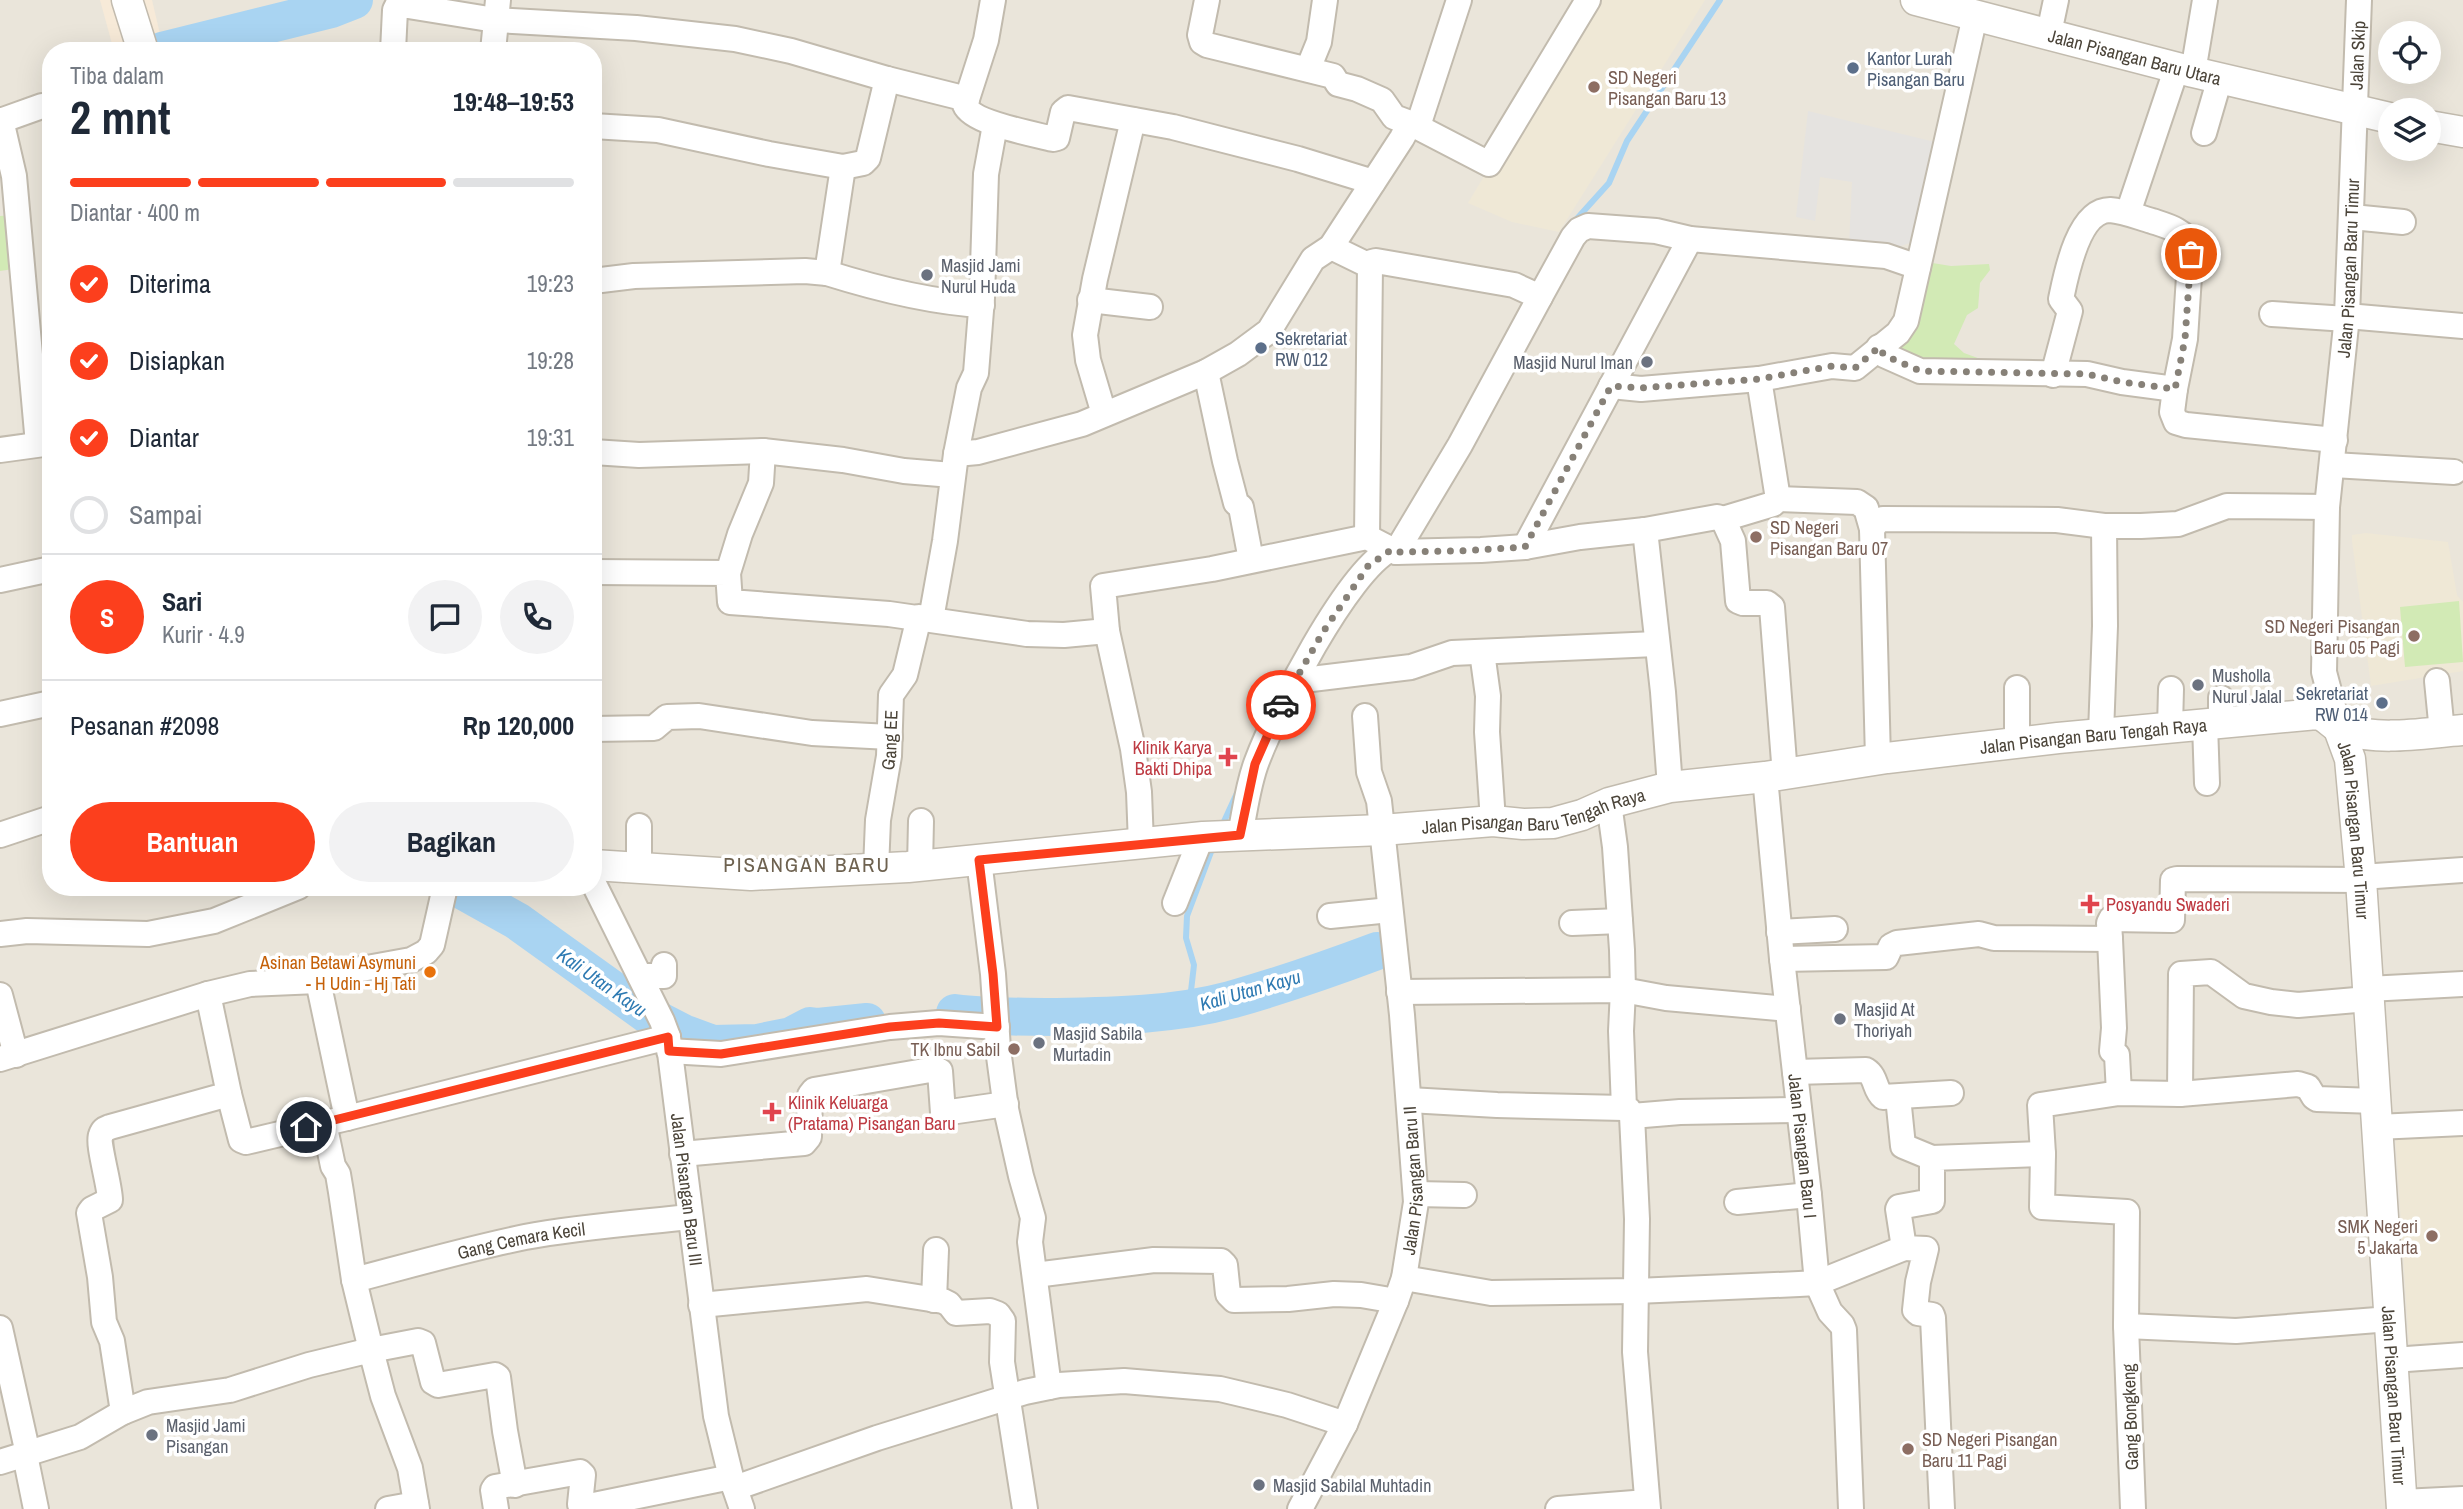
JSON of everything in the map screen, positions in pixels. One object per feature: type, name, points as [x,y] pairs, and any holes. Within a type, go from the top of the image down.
[{"type":"street","points":[[127,0],[140,42]]},
{"type":"street","points":[[993,0],[986,40],[965,105],[967,110],[995,125],[1058,138],[1063,111],[1068,108],[1205,135],[1373,182]]},
{"type":"street","points":[[1208,0],[1200,35],[1206,45],[1333,76],[1338,84],[1382,100],[1394,117],[1489,164],[1587,0]]},
{"type":"street","points":[[1308,69],[1319,42],[1325,0]]},
{"type":"street","points":[[602,453],[639,455],[764,451],[843,460],[904,471],[954,465],[978,452],[1082,424],[1206,372],[1238,354],[1269,331],[1312,259],[1331,247],[1414,125],[1459,0]]},
{"type":"street","name":"Jalan Pisangan Baru Utara","points":[[1916,0],[2378,116]]},
{"type":"street","points":[[2049,33],[2056,0]]},
{"type":"street","points":[[2204,133],[2197,72],[2205,0]]},
{"type":"street","name":"Jalan Skip","points":[[2353,111],[2359,0]]},
{"type":"street","points":[[394,42],[397,6],[496,10],[735,39],[803,54],[967,99]]},
{"type":"street","points":[[494,42],[496,10]]},
{"type":"street","points":[[1611,386],[1641,388],[1759,379],[1832,366],[1855,368],[1898,333],[1906,321],[1975,16]]},
{"type":"street","points":[[2128,213],[2197,72]]},
{"type":"street","points":[[602,127],[658,130],[769,154],[843,166],[863,163],[868,158],[887,79]]},
{"type":"street","points":[[42,106],[0,120],[14,176],[42,417]]},
{"type":"street","name":"Jalan Pisangan Baru Timur","points":[[2353,111],[2347,317],[2327,508],[2324,671],[2350,759],[2361,878],[2402,1506]]},
{"type":"street","points":[[1104,414],[1085,335],[1090,300],[1133,120]]},
{"type":"street","name":"Gang EE","points":[[876,869],[878,820],[888,766],[891,695],[905,675],[925,618],[946,541],[954,465],[970,388],[976,373],[982,305],[986,174],[995,125]]},
{"type":"street","points":[[2441,128],[2463,132]]},
{"type":"street","points":[[828,273],[843,166]]},
{"type":"street","points":[[2053,375],[2070,311],[2061,299],[2067,268],[2076,245],[2095,214],[2110,210],[2128,213],[2182,232],[2191,245],[2185,339],[2175,389],[2173,416],[2176,422],[2335,440]]},
{"type":"street","points":[[2352,217],[2403,222]]},
{"type":"street","points":[[1175,902],[1218,836],[1255,764],[1276,715],[1323,632],[1383,545],[1460,445],[1529,292],[1579,230],[1588,226],[1656,231],[1690,239],[1886,256],[1918,267]]},
{"type":"street","points":[[1525,547],[1690,239]]},
{"type":"street","points":[[1331,247],[1370,265]]},
{"type":"street","points":[[1370,265],[1376,261],[1529,292]]},
{"type":"street","points":[[1370,265],[1383,545]]},
{"type":"street","points":[[602,280],[634,276],[805,271],[828,273],[939,302],[982,305]]},
{"type":"street","points":[[1090,300],[1150,307]]},
{"type":"street","points":[[2272,314],[2463,326]]},
{"type":"street","points":[[1879,347],[1884,355],[1920,371],[2087,374],[2175,389]]},
{"type":"street","points":[[1206,372],[1225,461],[1236,503],[1241,507],[1251,560]]},
{"type":"street","points":[[1759,379],[1778,499]]},
{"type":"street","points":[[0,450],[42,443]]},
{"type":"street","points":[[764,451],[761,483],[740,534],[728,573],[730,602],[925,618],[1027,635],[1107,631]]},
{"type":"street","points":[[2333,465],[2454,472]]},
{"type":"street","points":[[1140,844],[1139,792],[1133,749],[1107,631],[1103,586],[1251,560],[1383,545],[1458,551],[1525,547],[1717,517],[1723,519],[1773,504],[1778,499],[1857,502],[1866,508],[1872,529],[1878,760]]},
{"type":"street","points":[[1872,529],[1877,522],[1884,519],[2057,520],[2104,526],[2178,524],[2227,506],[2327,508]]},
{"type":"street","name":"Jalan Pisangan Baru I","points":[[1723,519],[1733,541],[1738,601],[1767,603],[1772,607],[1779,932],[1817,1283],[1830,1312],[1844,1330],[1851,1509]]},
{"type":"street","points":[[2101,733],[2105,626],[2104,526]]},
{"type":"street","points":[[1645,530],[1663,692],[1670,787]]},
{"type":"street","points":[[0,580],[42,571]]},
{"type":"street","points":[[602,572],[728,573]]},
{"type":"street","points":[[1295,681],[1411,667],[1452,653],[1656,644]]},
{"type":"street","points":[[1482,652],[1488,696],[1487,732],[1493,821]]},
{"type":"street","points":[[2437,681],[2452,731]]},
{"type":"street","points":[[2017,688],[2017,742]]},
{"type":"street","points":[[2170,727],[2171,689]]},
{"type":"street","points":[[0,714],[42,706]]},
{"type":"street","name":"Jalan Pisangan Baru Tengah Raya","points":[[602,866],[751,875],[920,866],[1218,836],[1382,830],[1493,821],[1553,823],[1582,815],[1609,803],[1670,787],[1775,776],[2017,742],[2170,727],[2215,715],[2317,714],[2339,729],[2364,735],[2392,737],[2452,731]]},
{"type":"street","points":[[2207,783],[2215,715]]},
{"type":"street","points":[[602,729],[654,728],[667,717],[699,716],[812,733],[890,737]]},
{"type":"street","name":"Jalan Pisangan Baru II","points":[[1300,1509],[1345,1424],[1400,1290],[1416,1202],[1409,1100],[1380,801],[1369,772],[1365,716]]},
{"type":"street","points":[[1558,1509],[1647,1505],[1635,1352],[1637,1219],[1621,1031],[1623,990],[1620,921],[1609,803]]},
{"type":"street","points":[[0,835],[42,821]]},
{"type":"street","points":[[920,866],[921,821]]},
{"type":"street","points":[[639,826],[639,868]]},
{"type":"street","points":[[979,860],[993,974],[998,1049],[1006,1104],[1032,1218],[1030,1239],[1049,1387]]},
{"type":"street","points":[[2119,1093],[2117,1055],[2112,1051],[2111,919],[2172,920],[2173,880],[2177,879],[2361,878],[2463,870]]},
{"type":"street","points":[[0,934],[27,931],[148,934],[214,921],[276,896]]},
{"type":"street","points":[[0,995],[8,1057],[208,994],[250,984],[318,981],[356,970],[411,960],[426,952],[432,945],[443,896]]},
{"type":"street","name":"Jalan Pisangan Baru III","points":[[600,896],[666,1035],[716,1416],[736,1491]]},
{"type":"street","points":[[1330,916],[1391,910]]},
{"type":"street","points":[[1572,923],[1620,921]]},
{"type":"street","points":[[1779,932],[1835,929]]},
{"type":"street","points":[[1782,959],[1886,957],[1891,946],[1897,943],[1979,933],[1994,938],[2110,939]]},
{"type":"street","points":[[640,976],[664,975],[664,965]]},
{"type":"street","points":[[2180,1094],[2181,974],[2211,972],[2244,996],[2298,1005],[2463,984]]},
{"type":"street","points":[[318,981],[336,1121],[333,1166],[338,1174],[354,1280],[383,1396],[410,1468],[416,1507],[388,1509]]},
{"type":"street","points":[[1399,992],[1623,990],[1666,998],[1788,1009]]},
{"type":"street","points":[[208,994],[229,1094],[241,1140],[246,1142],[666,1035],[721,1054],[864,1031],[996,1020]]},
{"type":"street","points":[[682,1154],[804,1143],[809,1137],[810,1095],[814,1090],[936,1069],[940,1071],[943,1113],[1006,1104]]},
{"type":"street","points":[[1795,1072],[1866,1070],[1873,1074],[1880,1095],[1898,1097],[1951,1093]]},
{"type":"street","points":[[1898,1097],[1903,1146],[1932,1158],[2043,1154],[2040,1105],[2119,1093],[2180,1094],[2298,1084],[2308,1087],[2317,1099],[2376,1114],[2463,1123]]},
{"type":"street","points":[[123,1412],[112,1341],[104,1322],[100,1277],[89,1213],[110,1200],[101,1134],[110,1127],[229,1094]]},
{"type":"street","points":[[1409,1100],[1628,1112],[1799,1110]]},
{"type":"street","name":"Gang Bongkeng","points":[[2043,1154],[2042,1207],[2127,1212],[2126,1326],[2133,1509]]},
{"type":"street","points":[[1904,1248],[1898,1209],[1932,1201],[1932,1158]]},
{"type":"street","points":[[1416,1194],[1464,1195]]},
{"type":"street","points":[[1737,1202],[1809,1195]]},
{"type":"street","name":"Gang Cemara Kecil","points":[[354,1280],[527,1237],[620,1223],[690,1217]]},
{"type":"street","points":[[1035,1275],[1154,1259],[1221,1261],[1225,1265],[1228,1294],[1234,1300],[1361,1295],[1400,1290],[1490,1293],[1636,1291],[1817,1283],[1904,1248],[1926,1249],[1915,1310],[1932,1315],[1942,1509]]},
{"type":"street","points":[[934,1300],[936,1250]]},
{"type":"street","points":[[701,1306],[867,1289],[946,1301],[956,1313],[989,1311],[998,1314],[1003,1321],[1002,1362],[1025,1509]]},
{"type":"street","points":[[2126,1326],[2236,1331],[2390,1319]]},
{"type":"street","points":[[0,1328],[36,1509]]},
{"type":"street","points":[[0,1462],[80,1437],[123,1412],[148,1402],[230,1390],[309,1365],[418,1341],[424,1343],[433,1382],[438,1385],[476,1377],[498,1377],[515,1485]]},
{"type":"street","points":[[2393,1360],[2463,1355]]},
{"type":"street","points":[[496,1509],[493,1490],[495,1487],[580,1472],[583,1475],[580,1504],[584,1507],[736,1491],[877,1438],[1049,1387],[1124,1381],[1220,1389],[1287,1405],[1345,1424]]},
{"type":"street","points":[[2402,1506],[2463,1499]]},
{"type":"shaded area","points":[[0,0],[2463,0],[2463,1509],[0,1509]]},
{"type":"shaded area","points":[[100,0],[152,0],[162,42],[112,42]]},
{"type":"shaded area","name":"SD Negeri Pisangan Baru 13","points":[[1590,0],[1705,0],[1559,232],[1512,222],[1468,203]]},
{"type":"shaded area","points":[[1808,111],[1939,143],[1916,241],[1891,249],[1849,246],[1852,182],[1820,177],[1815,221],[1796,217]]},
{"type":"shaded area","name":"SD Negeri Pisangan Baru 05 Pagi","points":[[2366,533],[2448,542],[2457,595],[2463,602],[2463,671],[2371,686],[2352,541],[2352,535]]},
{"type":"shaded area","name":"SMK Negeri 5 Jakarta","points":[[2463,1127],[2463,1341],[2409,1344],[2395,1131]]},
{"type":"green space","points":[[13,215],[20,268],[0,271],[0,216]]},
{"type":"green space","points":[[1920,261],[1951,266],[1989,264],[1990,270],[1980,283],[1978,308],[1967,315],[1954,344],[1964,353],[1986,361],[1950,372],[1894,349]]},
{"type":"green space","points":[[2459,601],[2463,662],[2405,667],[2400,607]]},
{"type":"waterway","name":"Kali Utan Kayu","points":[[198,42],[331,9],[354,0]]},
{"type":"waterway","points":[[1573,223],[1609,183],[1627,141],[1720,0]]},
{"type":"waterway","points":[[1221,828],[1237,793]]},
{"type":"waterway","points":[[1189,1008],[1194,965],[1186,938],[1187,916],[1214,844]]},
{"type":"waterway","name":"Kali Utan Kayu","points":[[472,896],[517,921],[648,1015],[683,1033],[713,1044],[757,1043],[791,1036],[810,1026],[867,1022]]},
{"type":"waterway","name":"Kali Utan Kayu","points":[[955,1013],[1056,1017],[1187,1009],[1267,989],[1377,951]]},
{"type":"way so far","points":[[1281,705],[1323,632],[1368,566],[1383,553],[1391,550],[1458,551],[1525,547],[1611,386],[1666,387],[1759,379],[1832,366],[1849,369],[1859,366],[1879,347],[1884,355],[1920,371],[2087,374],[2175,389],[2185,339],[2191,254]]},
{"type":"place","name":"Kantor Lurah Pisangan Baru","points":[[1853,68]]},
{"type":"place","name":"SD Negeri Pisangan Baru 13","points":[[1594,87]]},
{"type":"place","name":"Masjid Jami Nurul Huda","points":[[927,275]]},
{"type":"place","name":"Sekretariat RW 012","points":[[1261,348]]},
{"type":"place","name":"Masjid Nurul Iman","points":[[1647,362]]},
{"type":"place","name":"SD Negeri Pisangan Baru 07","points":[[1756,537]]},
{"type":"place","name":"SD Negeri Pisangan Baru 05 Pagi","points":[[2414,636]]},
{"type":"place","name":"Musholla Nurul Jalal","points":[[2198,685]]},
{"type":"place","name":"Sekretariat RW 014","points":[[2382,703]]},
{"type":"place","name":"Klinik Karya Bakti Dhipa","points":[[1228,757]]},
{"type":"place","name":"Posyandu Swaderi","points":[[2090,904]]},
{"type":"place","name":"Asinan Betawi Asymuni - H Udin - Hj Tati","points":[[430,972]]},
{"type":"place","name":"Masjid At Thoriyah","points":[[1840,1019]]},
{"type":"place","name":"Masjid Sabila Murtadin","points":[[1039,1043]]},
{"type":"place","name":"TK Ibnu Sabil","points":[[1014,1049]]},
{"type":"place","name":"Klinik Keluarga (Pratama) Pisangan Baru","points":[[772,1112]]},
{"type":"place","name":"SMK Negeri 5 Jakarta","points":[[2432,1236]]},
{"type":"place","name":"Masjid Jami Pisangan","points":[[152,1435]]},
{"type":"place","name":"SD Negeri Pisangan Baru 11 Pagi","points":[[1908,1449]]},
{"type":"place","name":"Masjid Sabilal Muhtadin","points":[[1259,1485]]},
{"type":"district","name":"PISANGAN BARU","points":[[807,864]]},
{"type":"route","points":[[306,1127],[668,1037],[669,1051],[721,1054],[890,1027],[939,1023],[997,1027],[979,860],[1240,835],[1255,764],[1281,705]]}]
